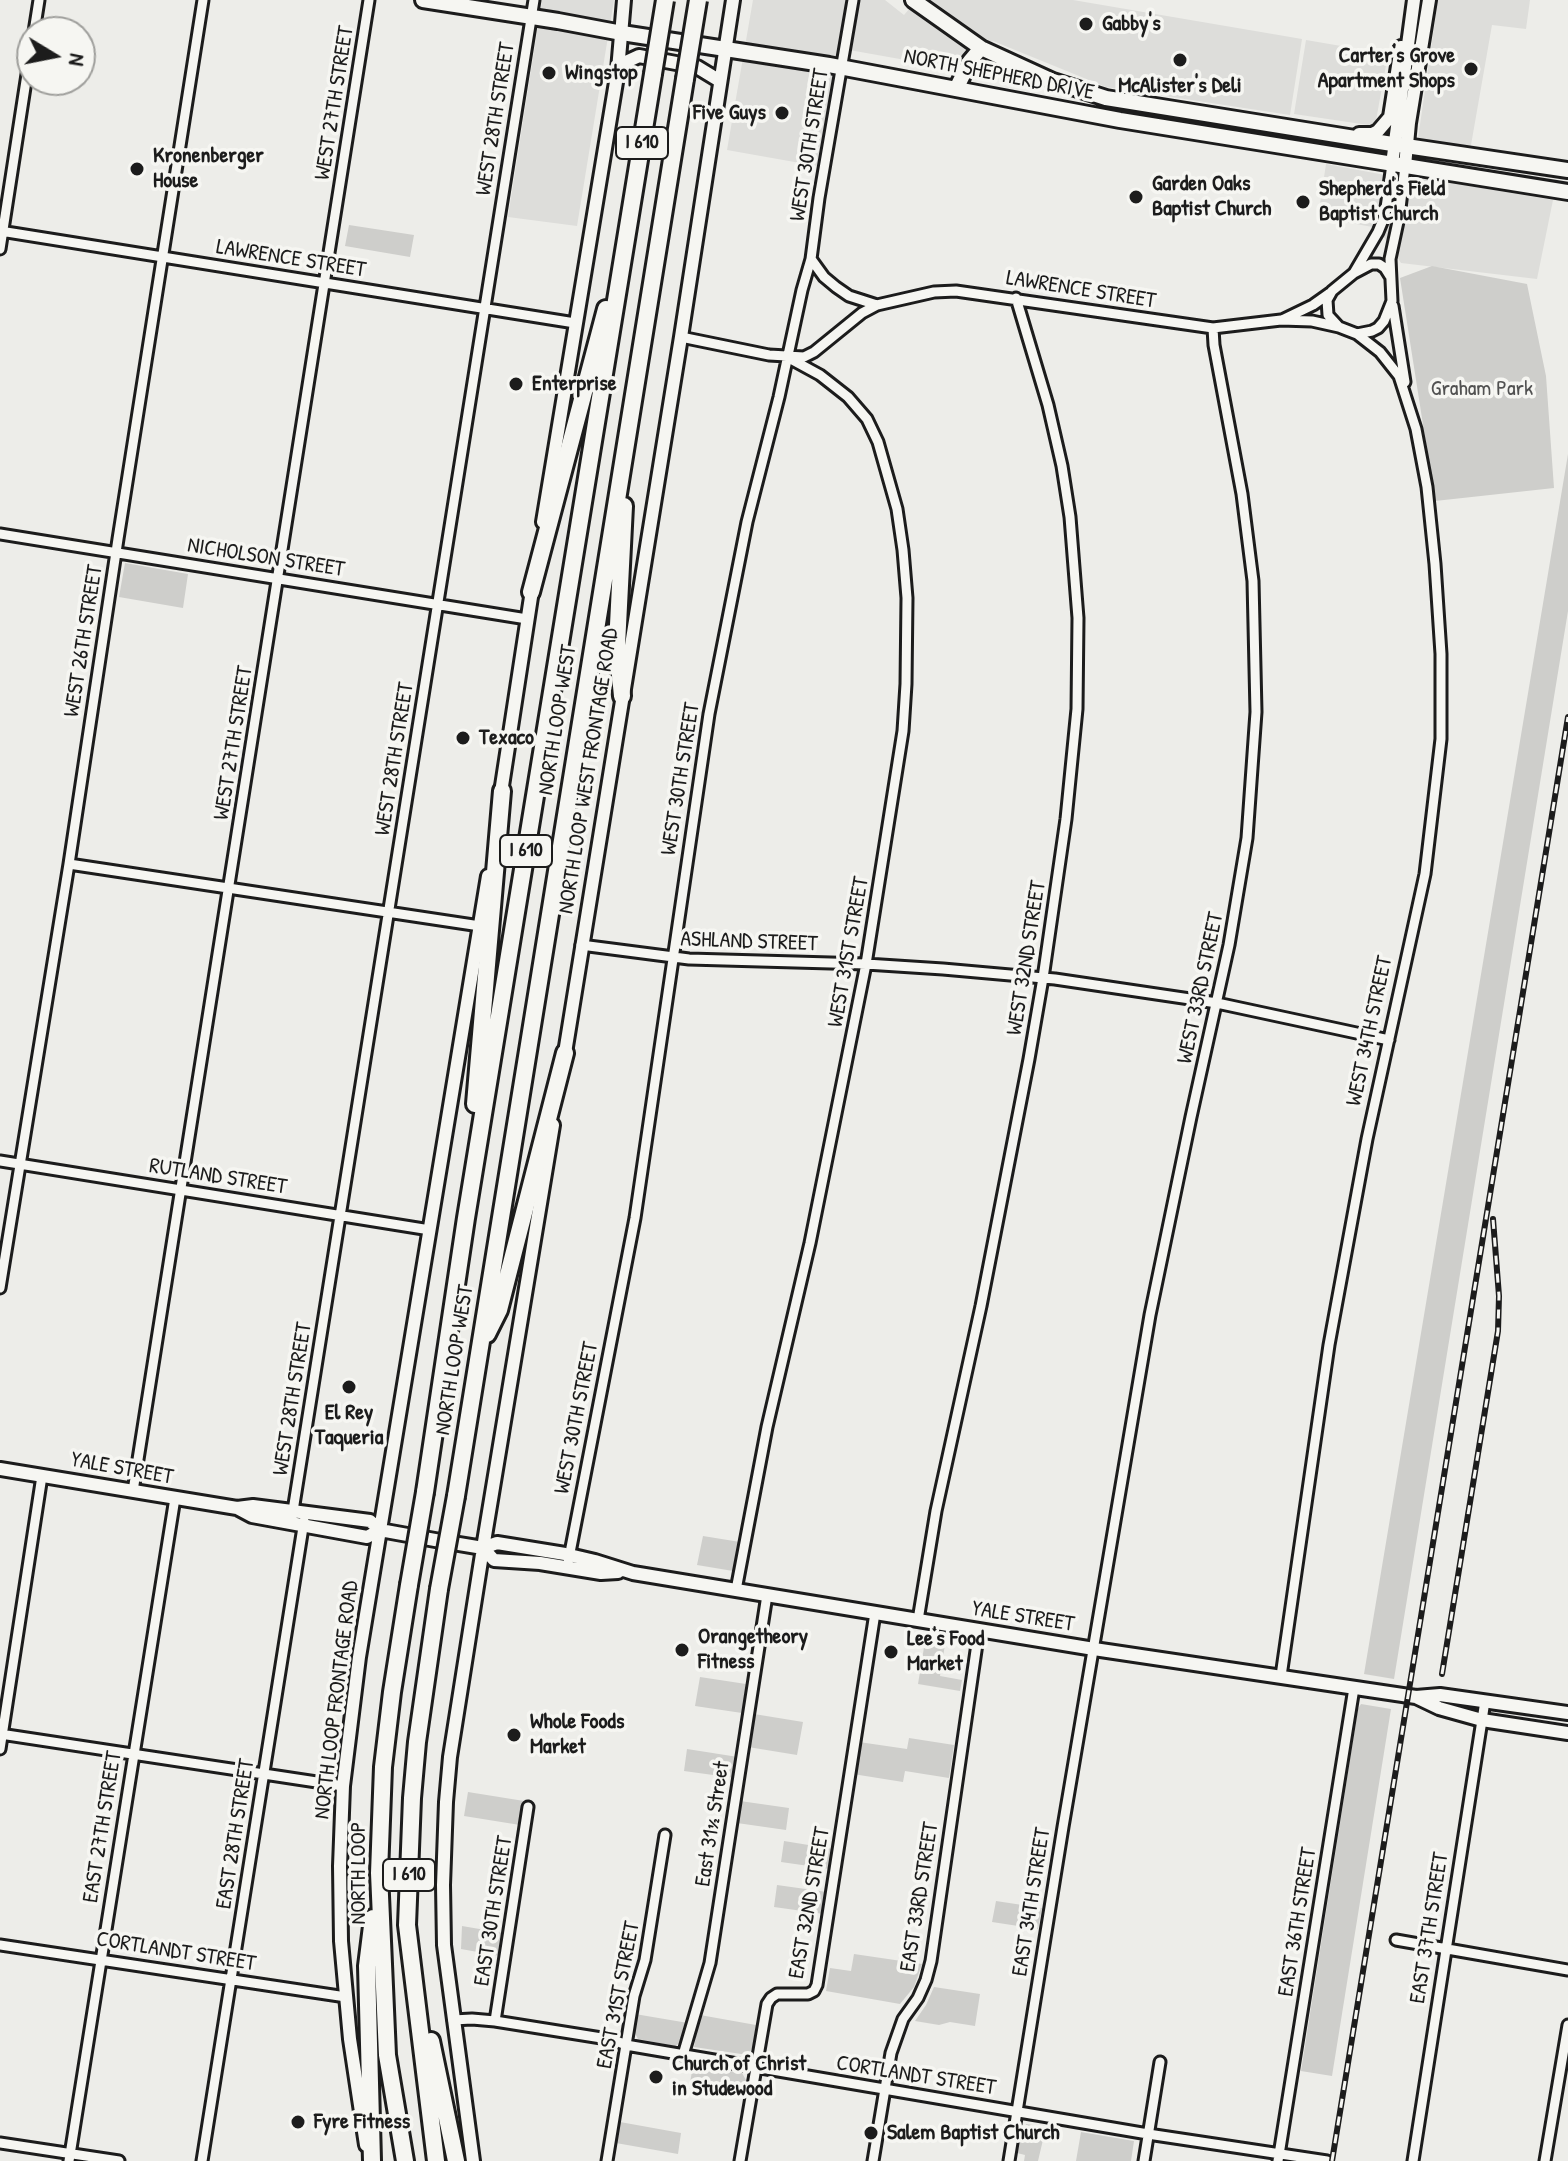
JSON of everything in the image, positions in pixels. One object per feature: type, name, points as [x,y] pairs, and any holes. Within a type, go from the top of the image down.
[{"type":"highway","name":"NORTH LOOP WEST","points":[[409,1585],[665,0]]},
{"type":"highway","name":"NORTH LOOP WEST","points":[[407,1925],[417,1742],[439,1589],[698,0]]},
{"type":"highway","points":[[531,592],[632,211]]},
{"type":"highway","points":[[622,696],[617,645],[629,421]]},
{"type":"highway","points":[[466,1218],[502,791]]},
{"type":"highway","points":[[480,1349],[499,1310],[565,1053]]},
{"type":"highway","name":"NORTH LOOP","points":[[405,2161],[387,2055],[379,1873],[383,1767],[409,1585]]},
{"type":"highway","points":[[370,2161],[367,1966],[379,1873]]},
{"type":"highway","points":[[407,1925],[456,2161]]},
{"type":"highway","name":"I 610","points":[[407,1925],[436,2161]]},
{"type":"main road","name":"NORTH SHEPHERD DRIVE","points":[[423,0],[725,48],[1111,118],[1568,192]]},
{"type":"main road","points":[[380,1530],[618,70],[624,0]]},
{"type":"main road","name":"NORTH LOOP WEST FRONTAGE ROAD","points":[[483,1548],[733,0]]},
{"type":"main road","name":"NORTH SHEPHERD DRIVE","points":[[913,0],[981,48],[1053,81],[1115,99],[1568,170]]},
{"type":"main road","points":[[1402,145],[1414,0]]},
{"type":"main road","points":[[1398,165],[1409,123],[1429,0]]},
{"type":"main road","points":[[1344,135],[1372,134],[1387,123],[1397,64],[1411,17]]},
{"type":"main road","points":[[956,89],[970,61],[981,48]]},
{"type":"main road","points":[[618,70],[639,56],[697,67],[720,81]]},
{"type":"main road","points":[[1111,118],[1115,99]]},
{"type":"main road","points":[[1238,139],[1241,120]]},
{"type":"main road","name":"YALE STREET","points":[[0,1469],[237,1508],[253,1506],[298,1519],[370,1521],[380,1530],[483,1548],[497,1543],[568,1561],[595,1561],[623,1571],[1094,1649],[1416,1697],[1440,1695],[1568,1713]]},
{"type":"main road","name":"NORTH LOOP FRONTAGE ROAD","points":[[370,2161],[350,2039],[340,1902],[343,1786],[380,1530]]},
{"type":"main road","points":[[473,2161],[444,1945],[443,1885],[450,1757],[483,1548]]},
{"type":"main road","name":"YALE STREET","points":[[1416,1697],[1439,1708],[1482,1720],[1568,1733]]},
{"type":"main road","points":[[1536,1728],[1540,1709]]},
{"type":"street","name":"WEST 26TH STREET","points":[[0,1288],[203,0]]},
{"type":"street","name":"WEST 27TH STREET","points":[[133,1491],[369,0]]},
{"type":"street","name":"WEST 28TH STREET","points":[[298,1519],[340,1215],[534,0]]},
{"type":"street","name":"WEST 30TH STREET","points":[[568,1561],[635,1218],[709,714],[747,522],[811,259],[853,0]]},
{"type":"street","points":[[0,249],[23,96]]},
{"type":"street","points":[[1354,273],[1385,215],[1398,165]]},
{"type":"street","points":[[1390,276],[1385,268],[1374,264],[1354,273],[1332,291],[1327,300],[1328,315],[1339,327],[1357,334],[1378,328],[1384,321],[1392,301],[1390,259],[1399,217],[1398,165]]},
{"type":"street","name":"LAWRENCE STREET","points":[[1,231],[575,323]]},
{"type":"street","points":[[811,259],[836,287],[849,296],[877,305]]},
{"type":"street","name":"LAWRENCE STREET","points":[[1281,320],[1313,305],[1332,291]]},
{"type":"street","name":"LAWRENCE STREET","points":[[681,337],[769,355],[804,357],[877,305],[934,292],[971,292],[1213,328],[1281,320],[1312,321],[1339,327]]},
{"type":"street","name":"WEST 32ND STREET","points":[[918,1620],[936,1511],[1008,1174],[1043,978],[1074,752],[1079,662],[1071,533],[1062,466],[1048,405],[1016,298]]},
{"type":"street","name":"WEST 34TH STREET","points":[[1392,301],[1406,393]]},
{"type":"street","name":"WEST 33RD STREET","points":[[1094,1649],[1156,1285],[1217,1003],[1247,838],[1256,678],[1253,581],[1213,328]]},
{"type":"street","name":"WEST 34TH STREET","points":[[1281,1676],[1329,1345],[1367,1139],[1425,874],[1441,739],[1441,654],[1434,552],[1427,487],[1416,429],[1399,376],[1391,364],[1357,334]]},
{"type":"street","name":"WEST 31ST STREET","points":[[736,1590],[767,1427],[810,1243],[866,964],[903,731],[908,645],[903,550],[897,509],[878,442],[867,419],[848,397],[820,375],[787,357]]},
{"type":"street","name":"NICHOLSON STREET","points":[[0,534],[527,619]]},
{"type":"street","points":[[69,864],[480,926]]},
{"type":"street","name":"ASHLAND STREET","points":[[581,945],[674,958],[866,964],[1043,978],[1217,1003],[1389,1040]]},
{"type":"street","name":"RUTLAND STREET","points":[[0,1161],[430,1230]]},
{"type":"street","points":[[0,1749],[42,1476]]},
{"type":"street","name":"EAST 27TH STREET","points":[[69,2157],[175,1498]]},
{"type":"street","name":"EAST 28TH STREET","points":[[202,2161],[263,1774],[298,1519]]},
{"type":"street","name":"East 31½ Street","points":[[683,2055],[710,1963],[767,1595]]},
{"type":"street","name":"EAST 32ND STREET","points":[[740,2161],[767,2004],[781,1993],[808,1994],[816,1988],[875,1613]]},
{"type":"street","name":"EAST 33RD STREET","points":[[873,2161],[891,2053],[903,2019],[926,1980],[931,1961],[979,1630]]},
{"type":"street","name":"EAST 34TH STREET","points":[[1009,2161],[1094,1649]]},
{"type":"street","name":"EAST 36TH STREET","points":[[1278,2157],[1354,1688]]},
{"type":"street","name":"EAST 37TH STREET","points":[[1413,2161],[1485,1701]]},
{"type":"street","points":[[1,1734],[343,1786]]},
{"type":"street","name":"EAST 30TH STREET","points":[[495,2021],[528,1807]]},
{"type":"street","name":"EAST 31ST STREET","points":[[607,2161],[665,1835]]},
{"type":"street","points":[[1396,1940],[1568,1970]]},
{"type":"street","name":"CORTLANDT STREET","points":[[0,1945],[346,1997]]},
{"type":"street","name":"CORTLANDT STREET","points":[[453,2020],[495,2021],[614,2040],[626,2045],[756,2068],[1278,2157],[1327,2161]]},
{"type":"street","points":[[1545,2161],[1568,2025]]},
{"type":"street","points":[[1144,2161],[1160,2062]]},
{"type":"street","points":[[0,2143],[69,2157],[119,2161]]},
{"type":"shaded area","points":[[542,0],[614,0],[577,226],[508,217]]},
{"type":"shaded area","points":[[753,0],[885,0],[904,15],[917,0],[1073,0],[1302,39],[1290,115],[1106,87],[993,41],[963,54],[956,69],[838,48],[817,166],[727,150]]},
{"type":"shaded area","points":[[1438,0],[1530,0],[1526,29],[1492,25],[1464,185],[1553,200],[1537,279],[1401,263],[1378,228],[1318,217],[1326,164],[1412,180]]},
{"type":"shaded area","points":[[1306,40],[1388,54],[1375,126],[1294,114]]},
{"type":"green space","points":[[349,225],[414,235],[410,257],[345,246]]},
{"type":"green space","name":"Graham Park","points":[[1432,266],[1527,284],[1546,376],[1554,488],[1435,501],[1400,278]]},
{"type":"green space","points":[[1568,454],[1568,611],[1394,1679],[1364,1674]]},
{"type":"green space","points":[[125,563],[188,574],[183,608],[119,597]]},
{"type":"green space","points":[[703,1536],[740,1542],[733,1571],[697,1565]]},
{"type":"green space","points":[[926,1635],[946,1638],[940,1676],[962,1680],[960,1691],[918,1684]]},
{"type":"green space","points":[[700,1677],[746,1684],[742,1713],[695,1706]]},
{"type":"green space","points":[[1361,1704],[1391,1709],[1332,2076],[1301,2071]]},
{"type":"green space","points":[[754,1714],[803,1722],[797,1755],[748,1747]]},
{"type":"green space","points":[[909,1738],[954,1745],[949,1778],[905,1771],[903,1782],[853,1774],[859,1742],[907,1749]]},
{"type":"green space","points":[[687,1749],[738,1757],[735,1778],[684,1771]]},
{"type":"green space","points":[[468,1792],[524,1801],[520,1825],[464,1816]]},
{"type":"green space","points":[[740,1801],[789,1808],[786,1830],[737,1823]]},
{"type":"green space","points":[[784,1841],[833,1849],[830,1869],[781,1862]]},
{"type":"green space","points":[[777,1885],[827,1892],[824,1914],[774,1907]]},
{"type":"green space","points":[[996,1901],[1042,1908],[1038,1929],[992,1922]]},
{"type":"green space","points":[[462,1926],[503,1933],[500,1956],[461,1949]]},
{"type":"green space","points":[[854,1954],[922,1964],[914,1987],[900,2004],[826,1991],[830,1968],[851,1971]]},
{"type":"green space","points":[[934,1987],[980,1994],[975,2026],[915,2021]]},
{"type":"green space","points":[[635,2014],[688,2023],[680,2043],[675,2046],[638,2039]]},
{"type":"green space","points":[[700,2015],[756,2025],[753,2047],[748,2055],[694,2047]]},
{"type":"green space","points":[[693,2065],[742,2073],[746,2080],[743,2098],[689,2089]]},
{"type":"green space","points":[[620,2122],[681,2133],[678,2154],[616,2143]]},
{"type":"green space","points":[[1026,2124],[1046,2127],[1038,2161],[1024,2161],[1025,2155],[1017,2153],[1021,2127],[1025,2128]]},
{"type":"green space","points":[[1081,2132],[1134,2141],[1131,2161],[1076,2161]]},
{"type":"railway","points":[[1332,2161],[1568,717]]},
{"type":"railway","points":[[1442,1674],[1498,1331],[1499,1296],[1493,1219]]},
{"type":"place","name":"Gabby's","points":[[1086,24]]},
{"type":"place","name":"McAlister's Deli","points":[[1180,60]]},
{"type":"place","name":"Carter's Grove Apartment Shops","points":[[1471,69]]},
{"type":"place","name":"Wingstop","points":[[549,73]]},
{"type":"place","name":"Five Guys","points":[[782,113]]},
{"type":"place","name":"Kronenberger House","points":[[137,169]]},
{"type":"place","name":"Garden Oaks Baptist Church","points":[[1136,197]]},
{"type":"place","name":"Shepherd's Field Baptist Church","points":[[1303,202]]},
{"type":"place","name":"Enterprise","points":[[516,384]]},
{"type":"place","name":"Texaco","points":[[463,738]]},
{"type":"place","name":"El Rey Taqueria","points":[[349,1387]]},
{"type":"place","name":"Orangetheory Fitness","points":[[682,1650]]},
{"type":"place","name":"Lee's Food Market","points":[[891,1652]]},
{"type":"place","name":"Whole Foods Market","points":[[514,1735]]},
{"type":"place","name":"Church of Christ in Studewood","points":[[656,2077]]},
{"type":"place","name":"Fyre Fitness","points":[[298,2122]]},
{"type":"place","name":"Salem Baptist Church","points":[[871,2133]]}]
